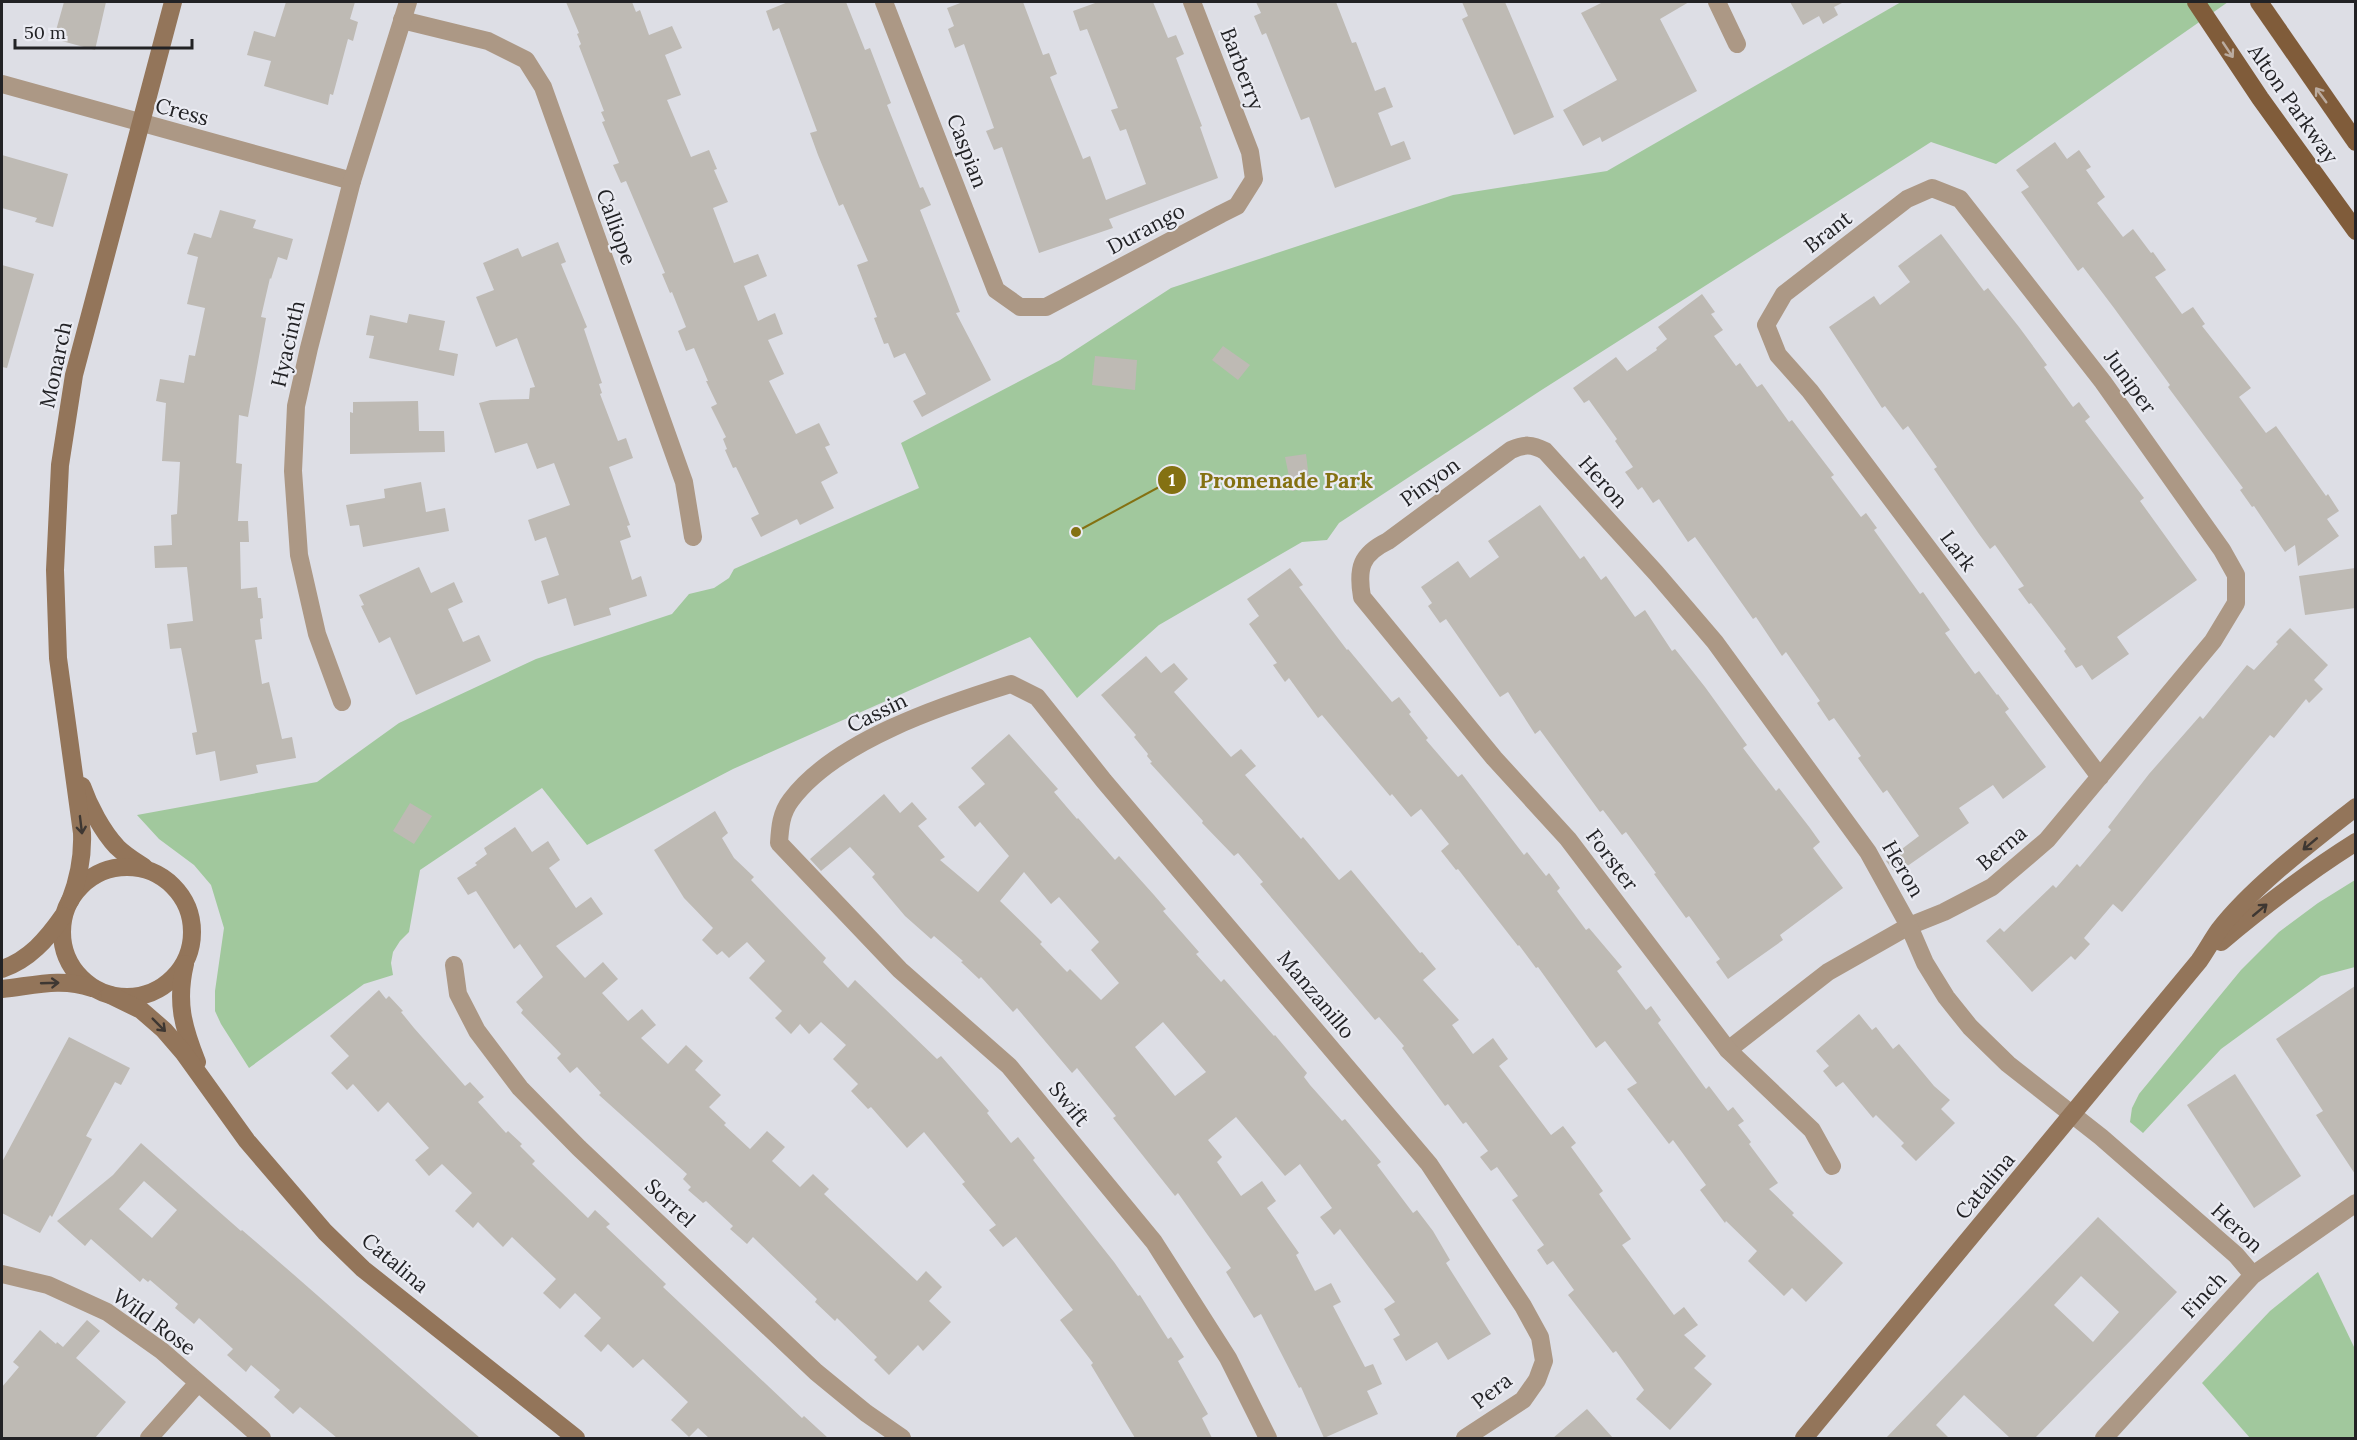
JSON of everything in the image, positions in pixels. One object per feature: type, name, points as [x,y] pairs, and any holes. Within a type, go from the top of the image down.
[{"type":"main road","name":"Alton Parkway","points":[[2196,2],[2260,98],[2355,231]]},
{"type":"main road","name":"Alton Parkway","points":[[2259,2],[2355,142]]},
{"type":"street","name":"Monarch","points":[[68,906],[76,887],[83,854],[59,668],[55,616],[60,465],[74,375],[173,2]]},
{"type":"street","name":"Hyacinth","points":[[342,702],[317,634],[302,566],[293,471],[296,406],[352,181],[408,2]]},
{"type":"street","name":"Caspian","points":[[884,2],[996,290],[1020,307]]},
{"type":"street","name":"Barberry","points":[[1192,2],[1250,152]]},
{"type":"street","points":[[1716,2],[1737,44]]},
{"type":"street","name":"Calliope","points":[[402,20],[488,41],[525,60],[543,87],[684,482],[693,537]]},
{"type":"street","name":"Cress","points":[[2,84],[352,181]]},
{"type":"street","name":"Durango","points":[[1020,307],[1046,307],[1237,206],[1254,179],[1250,152]]},
{"type":"street","name":"Brant","points":[[1778,355],[1766,325],[1784,294],[1908,199],[1932,188],[1960,199]]},
{"type":"street","name":"Juniper","points":[[1960,199],[2103,382],[2222,550],[2236,575],[2236,603]]},
{"type":"street","name":"Lark","points":[[1778,355],[1810,392],[2100,777]]},
{"type":"street","name":"Pinyon","points":[[1359,580],[1364,558],[1374,547],[1388,541],[1511,450],[1522,445],[1533,445],[1545,451]]},
{"type":"street","name":"Heron","points":[[1545,451],[1656,573],[1715,642],[1868,852],[1909,926],[1925,963],[1940,989],[1970,1027],[2008,1064],[2100,1137],[2227,1247],[2253,1275]]},
{"type":"street","name":"Forster","points":[[1359,580],[1362,597],[1374,613],[1494,758],[1568,839],[1728,1050],[1812,1130],[1832,1166]]},
{"type":"street","name":"Berna","points":[[1728,1050],[1828,972],[1909,926],[1944,912],[1992,887],[2047,840],[2213,641],[2236,603]]},
{"type":"street","name":"Cassin","points":[[779,843],[781,820],[790,801],[816,772],[868,740],[958,700],[1011,684],[1037,697]]},
{"type":"street","name":"Manzanillo","points":[[1037,697],[1112,790],[1429,1164],[1523,1306],[1540,1337]]},
{"type":"street","name":"Monarch","points":[[71,747],[87,800],[110,839],[128,857],[150,871]]},
{"type":"street","name":"Catalina","points":[[1804,1438],[2199,961],[2220,929],[2248,900],[2355,807]]},
{"type":"street","name":"Catalina","points":[[2199,961],[2314,868],[2355,842]]},
{"type":"street","name":"Swift","points":[[779,843],[900,970],[1009,1066],[1146,1232],[1228,1358],[1268,1438]]},
{"type":"street","points":[[2,969],[38,948],[51,934],[84,883],[104,871],[127,867],[150,871],[170,883],[184,901],[191,923],[192,935],[187,957],[174,977],[155,990],[133,997],[66,983],[34,984],[2,990]]},
{"type":"street","points":[[68,906],[62,935],[67,957],[80,977],[104,992]]},
{"type":"street","name":"Catalina","points":[[187,957],[180,986],[180,1003],[186,1034],[212,1094]]},
{"type":"street","name":"Sorrel","points":[[454,965],[458,994],[477,1031],[520,1088],[579,1148],[816,1372],[866,1413],[902,1438]]},
{"type":"street","name":"Catalina","points":[[104,992],[154,1019],[183,1052],[247,1141],[280,1182],[325,1232],[363,1269],[576,1438]]},
{"type":"street","name":"Finch","points":[[2104,1438],[2253,1275],[2355,1203]]},
{"type":"street","name":"Wild Rose","points":[[2,1274],[48,1285],[107,1312],[162,1351],[262,1438]]},
{"type":"street","name":"Pera","points":[[1465,1438],[1524,1400],[1537,1380],[1544,1360],[1540,1337]]},
{"type":"street","points":[[149,1438],[198,1383]]},
{"type":"green space","points":[[1901,2],[2228,2],[1996,164],[1931,142],[1540,391],[1339,523],[1327,540],[1302,542],[1159,625],[1077,698],[1030,637],[733,769],[587,845],[542,788],[420,870],[409,932],[393,952],[391,963],[393,975],[364,984],[249,1068],[221,1024],[215,1011],[215,991],[224,928],[211,885],[194,865],[159,839],[137,815],[317,782],[399,723],[536,659],[672,614],[689,594],[714,588],[729,578],[734,569],[919,488],[901,443],[1060,360],[1171,288],[1453,195],[1607,171]]},
{"type":"green space","points":[[2355,880],[2355,967],[2321,976],[2221,1049],[2143,1133],[2130,1122],[2132,1108],[2139,1094],[2241,970],[2279,932],[2318,903]]},
{"type":"green space","points":[[2318,1272],[2355,1349],[2355,1438],[2250,1438],[2202,1383],[2270,1311]]},
{"type":"building","points":[[64,2],[106,2],[95,50],[58,40],[59,35],[55,34]]},
{"type":"building","points":[[286,2],[355,2],[350,19],[358,22],[353,41],[348,39],[333,95],[330,94],[328,105],[264,86],[271,61],[247,55],[254,31],[275,37]]},
{"type":"building","points":[[566,2],[632,2],[636,12],[640,10],[649,35],[672,26],[682,48],[665,55],[681,95],[667,100],[691,157],[709,150],[717,169],[714,170],[728,202],[713,208],[734,263],[758,254],[767,276],[744,286],[758,321],[775,313],[783,334],[768,340],[784,374],[769,381],[796,434],[819,423],[830,445],[825,447],[838,473],[821,482],[834,508],[800,525],[797,519],[761,537],[751,518],[759,514],[725,450],[727,449],[723,439],[726,437],[711,407],[717,404],[694,348],[686,351],[678,331],[686,327],[662,274],[665,273],[626,181],[621,183],[613,165],[619,163],[602,122],[605,121],[601,112],[604,111],[579,46],[581,44],[577,34],[579,33]]},
{"type":"building","points":[[788,2],[846,2],[865,50],[870,48],[891,103],[887,105],[920,188],[923,187],[931,205],[920,210],[960,312],[956,313],[991,380],[922,417],[913,401],[926,394],[905,353],[894,358],[888,343],[884,344],[874,318],[877,317],[857,265],[868,261],[843,204],[839,206],[818,155],[810,133],[817,131],[779,28],[773,31],[766,11]]},
{"type":"building","points":[[963,2],[1023,2],[1043,55],[1049,53],[1057,74],[1050,77],[1083,159],[1090,156],[1106,200],[1146,184],[1126,129],[1120,131],[1111,110],[1118,108],[1087,29],[1080,31],[1073,11],[1098,2],[1153,2],[1168,38],[1176,35],[1184,54],[1176,58],[1202,126],[1200,127],[1218,178],[1109,219],[1113,228],[1039,253],[1002,147],[994,150],[986,131],[994,128],[964,44],[955,48],[948,29],[954,26],[947,8]]},
{"type":"building","points":[[1256,2],[1336,2],[1352,43],[1356,42],[1375,91],[1385,87],[1393,107],[1378,113],[1391,146],[1404,141],[1411,159],[1335,188],[1309,117],[1301,120],[1266,33],[1262,35],[1254,16],[1261,13]]},
{"type":"building","points":[[1462,2],[1505,2],[1554,117],[1514,135],[1462,19],[1468,16]]},
{"type":"building","points":[[1603,2],[1689,2],[1660,19],[1697,91],[1602,142],[1600,137],[1583,146],[1563,110],[1617,80],[1581,13]]},
{"type":"building","points":[[1790,2],[1844,2],[1834,7],[1838,15],[1823,24],[1819,16],[1803,25]]},
{"type":"building","points":[[2055,142],[2067,159],[2079,150],[2091,167],[2086,170],[2105,197],[2097,203],[2123,237],[2133,229],[2151,253],[2153,252],[2166,270],[2155,277],[2182,314],[2193,307],[2205,324],[2202,326],[2251,388],[2239,397],[2266,433],[2276,426],[2339,511],[2327,519],[2339,536],[2298,566],[2295,545],[2285,552],[2254,506],[2252,507],[2240,490],[2243,488],[2168,387],[2170,385],[2114,308],[2083,267],[2078,271],[2021,192],[2029,187],[2016,170]]},
{"type":"building","points":[[2,155],[68,174],[53,227],[35,222],[37,218],[2,208]]},
{"type":"building","points":[[220,210],[256,220],[253,228],[293,239],[287,260],[278,257],[270,278],[261,317],[266,318],[248,417],[239,415],[236,463],[242,464],[238,521],[248,521],[249,542],[240,542],[241,589],[257,587],[258,598],[261,598],[262,639],[255,640],[262,684],[269,682],[282,739],[292,737],[296,758],[256,765],[258,773],[220,781],[215,751],[196,755],[192,733],[197,732],[181,648],[170,649],[167,624],[193,621],[187,567],[155,568],[154,546],[172,545],[171,515],[177,514],[180,462],[162,461],[166,403],[156,401],[160,379],[184,383],[189,355],[195,356],[205,308],[187,304],[198,257],[187,254],[194,233],[211,238]]},
{"type":"building","points":[[1941,234],[1984,291],[1988,288],[2019,327],[2047,365],[2044,367],[2073,407],[2079,402],[2090,417],[2085,421],[2144,498],[2140,501],[2197,580],[2117,637],[2129,654],[2092,680],[2082,665],[2076,668],[2064,651],[2066,649],[2018,589],[2024,586],[1995,545],[1990,549],[1979,534],[1934,469],[1937,467],[1908,426],[1903,430],[1885,406],[1882,408],[1829,327],[1874,296],[1880,305],[1910,282],[1898,266]]},
{"type":"building","points":[[558,242],[566,262],[561,264],[587,327],[584,329],[602,383],[599,384],[602,393],[600,394],[618,441],[626,438],[633,458],[609,467],[630,525],[627,526],[631,537],[620,541],[632,580],[641,576],[647,596],[609,608],[611,615],[574,626],[566,598],[548,604],[541,581],[559,575],[546,537],[535,541],[528,520],[570,505],[554,463],[537,469],[527,443],[495,453],[479,403],[491,400],[529,399],[530,388],[535,387],[517,338],[496,347],[476,297],[494,290],[483,263],[518,248],[522,257]]},
{"type":"building","points":[[2,265],[34,274],[7,368],[2,367]]},
{"type":"building","points":[[1702,294],[1715,312],[1711,314],[1723,330],[1714,336],[1736,366],[1740,363],[1757,387],[1762,384],[1789,422],[1792,420],[1834,475],[1831,477],[1861,517],[1866,513],[1877,528],[1874,530],[1920,594],[1923,592],[1950,630],[1945,633],[1975,674],[1979,671],[1998,694],[2009,709],[2005,712],[2046,767],[2003,799],[1993,785],[1959,808],[1969,823],[1896,874],[1886,861],[1919,836],[1887,790],[1883,793],[1858,758],[1861,756],[1834,718],[1829,721],[1817,703],[1820,701],[1786,652],[1782,656],[1756,617],[1753,619],[1695,537],[1688,542],[1659,499],[1653,503],[1642,487],[1638,490],[1625,472],[1633,467],[1615,441],[1617,439],[1589,400],[1584,403],[1573,388],[1616,357],[1627,371],[1657,350],[1656,348],[1667,339],[1658,327]]},
{"type":"building","points":[[409,314],[445,321],[439,350],[458,354],[454,376],[369,358],[374,336],[366,335],[370,315],[407,323]]},
{"type":"building","points":[[1223,346],[1250,365],[1238,380],[1212,360]]},
{"type":"building","points":[[1095,356],[1137,360],[1135,390],[1092,385]]},
{"type":"building","points":[[418,401],[419,431],[444,431],[445,452],[350,454],[350,412],[353,413],[353,402]]},
{"type":"building","points":[[1306,454],[1310,487],[1292,491],[1285,457]]},
{"type":"building","points":[[421,482],[426,512],[445,508],[449,531],[363,547],[359,525],[350,526],[346,505],[385,498],[384,489]]},
{"type":"building","points":[[1540,505],[1580,559],[1584,556],[1601,580],[1606,576],[1635,617],[1645,610],[1672,651],[1675,649],[1747,745],[1743,748],[1776,791],[1779,788],[1820,842],[1813,848],[1843,888],[1780,935],[1783,940],[1728,979],[1716,962],[1720,959],[1689,916],[1686,918],[1626,832],[1622,835],[1603,810],[1600,812],[1540,730],[1535,734],[1508,692],[1500,697],[1446,619],[1440,623],[1428,606],[1432,603],[1421,587],[1458,561],[1470,578],[1499,557],[1488,541]]},
{"type":"building","points":[[419,567],[431,593],[454,582],[463,602],[448,609],[463,642],[479,635],[491,661],[416,695],[390,637],[379,643],[361,606],[364,605],[359,595]]},
{"type":"building","points":[[1290,568],[1303,585],[1299,587],[1347,650],[1392,702],[1399,697],[1428,738],[1426,740],[1458,777],[1462,774],[1524,855],[1527,852],[1546,876],[1549,873],[1560,888],[1557,891],[1586,930],[1589,928],[1622,967],[1617,971],[1646,1010],[1651,1006],[1661,1020],[1658,1023],[1706,1089],[1709,1086],[1728,1111],[1733,1107],[1744,1121],[1738,1125],[1778,1183],[1769,1189],[1794,1213],[1792,1215],[1843,1263],[1806,1302],[1792,1288],[1784,1296],[1748,1261],[1757,1251],[1726,1221],[1725,1223],[1700,1190],[1706,1185],[1673,1140],[1669,1144],[1627,1089],[1637,1083],[1605,1041],[1596,1048],[1538,967],[1536,968],[1458,869],[1456,870],[1441,851],[1449,844],[1421,809],[1411,817],[1392,794],[1390,796],[1322,715],[1318,718],[1289,678],[1285,682],[1273,665],[1277,663],[1249,624],[1259,616],[1247,599]]},
{"type":"building","points":[[2355,568],[2355,608],[2305,615],[2299,576]]},
{"type":"building","points":[[2290,628],[2328,665],[2314,680],[2323,689],[2309,703],[2306,699],[2274,738],[2270,735],[2122,912],[2113,904],[2084,938],[2090,944],[2075,960],[2071,956],[2032,992],[1986,941],[2000,928],[2004,932],[2053,885],[2056,888],[2077,864],[2080,867],[2111,830],[2108,827],[2149,774],[2200,716],[2203,719],[2247,665],[2254,670]]},
{"type":"building","points":[[1146,656],[1161,673],[1174,663],[1188,679],[1174,692],[1231,757],[1241,749],[1256,766],[1245,775],[1301,839],[1303,837],[1339,880],[1351,870],[1436,969],[1423,980],[1459,1020],[1452,1025],[1473,1054],[1493,1038],[1508,1059],[1499,1066],[1551,1135],[1563,1126],[1576,1143],[1571,1147],[1603,1191],[1599,1194],[1631,1239],[1622,1245],[1674,1315],[1684,1307],[1698,1325],[1684,1335],[1706,1356],[1694,1368],[1712,1384],[1670,1430],[1636,1399],[1644,1390],[1616,1351],[1613,1353],[1568,1295],[1574,1290],[1553,1261],[1547,1265],[1537,1250],[1544,1245],[1512,1200],[1518,1196],[1497,1167],[1491,1171],[1480,1157],[1488,1151],[1466,1122],[1463,1124],[1448,1104],[1445,1106],[1402,1048],[1404,1046],[1379,1017],[1375,1020],[1260,884],[1263,882],[1238,853],[1234,856],[1150,763],[1152,762],[1148,754],[1134,737],[1136,735],[1101,695]]},
{"type":"building","points":[[1009,734],[1058,789],[1054,792],[1077,819],[1115,860],[1119,856],[1154,895],[1166,909],[1163,911],[1199,952],[1196,954],[1221,982],[1224,979],[1275,1035],[1307,1073],[1304,1077],[1310,1085],[1342,1121],[1345,1119],[1381,1162],[1377,1165],[1413,1213],[1417,1210],[1433,1231],[1450,1260],[1446,1263],[1491,1334],[1448,1360],[1437,1342],[1406,1361],[1393,1339],[1400,1335],[1384,1309],[1395,1302],[1340,1229],[1334,1235],[1320,1217],[1332,1208],[1300,1164],[1285,1176],[1236,1117],[1208,1140],[1222,1157],[1217,1162],[1241,1196],[1262,1181],[1276,1201],[1267,1208],[1299,1253],[1296,1255],[1315,1291],[1331,1283],[1341,1302],[1333,1306],[1365,1367],[1373,1364],[1382,1384],[1367,1391],[1378,1414],[1324,1438],[1301,1387],[1299,1388],[1261,1314],[1254,1318],[1226,1272],[1231,1268],[1178,1193],[1175,1196],[1113,1118],[1116,1116],[1077,1068],[1072,1073],[1017,1008],[1013,1012],[981,977],[979,979],[961,962],[963,961],[934,936],[931,939],[905,916],[872,877],[875,874],[850,847],[821,871],[810,859],[884,794],[900,813],[912,802],[927,819],[918,826],[945,857],[940,860],[978,892],[1009,856],[980,822],[975,827],[958,807],[985,784],[971,768]],"holes":[[[1024,872],[1051,904],[1059,897],[1099,942],[1091,950],[1119,983],[1101,1000],[1070,969],[1067,972],[1040,944],[1042,942],[1000,901]],[[1163,1022],[1206,1072],[1175,1096],[1135,1047]]]},
{"type":"building","points":[[410,803],[432,816],[414,844],[393,831]]},
{"type":"building","points":[[715,811],[728,833],[722,838],[734,858],[754,877],[751,880],[826,958],[823,962],[848,988],[855,980],[937,1059],[941,1056],[989,1111],[987,1113],[1011,1143],[1018,1137],[1035,1158],[1033,1160],[1138,1296],[1140,1295],[1168,1339],[1171,1337],[1184,1357],[1178,1361],[1208,1414],[1202,1418],[1212,1438],[1135,1438],[1091,1365],[1093,1363],[1060,1320],[1073,1310],[1016,1237],[1003,1247],[989,1230],[996,1225],[962,1184],[965,1182],[924,1132],[907,1148],[871,1107],[868,1109],[851,1091],[858,1084],[833,1059],[846,1045],[821,1022],[809,1034],[800,1024],[791,1034],[775,1018],[782,1011],[749,978],[765,961],[747,942],[729,958],[722,951],[717,955],[702,940],[713,928],[684,898],[654,850]]},
{"type":"building","points":[[515,827],[532,852],[548,841],[560,860],[549,868],[576,908],[591,897],[603,914],[556,946],[585,978],[603,962],[618,979],[602,993],[628,1021],[642,1009],[656,1025],[641,1038],[668,1064],[686,1045],[703,1061],[695,1070],[721,1095],[709,1107],[726,1123],[724,1125],[750,1149],[767,1131],[785,1147],[772,1161],[800,1187],[813,1174],[829,1189],[824,1194],[917,1281],[926,1271],[942,1287],[929,1301],[951,1322],[923,1351],[918,1345],[889,1375],[874,1360],[877,1357],[837,1318],[835,1321],[815,1302],[817,1299],[753,1237],[747,1244],[730,1229],[733,1226],[706,1201],[703,1203],[688,1190],[691,1187],[683,1179],[687,1174],[599,1095],[601,1093],[577,1067],[570,1073],[557,1058],[561,1054],[521,1013],[523,1010],[516,1002],[543,977],[520,944],[514,949],[476,891],[468,895],[457,878],[477,865],[475,863],[487,854],[484,848]]},
{"type":"building","points":[[2355,986],[2355,1174],[2316,1115],[2323,1111],[2276,1039]]},
{"type":"building","points":[[379,990],[386,999],[389,996],[403,1011],[401,1012],[414,1028],[465,1086],[470,1082],[484,1097],[478,1102],[506,1133],[508,1131],[522,1144],[520,1146],[535,1161],[532,1164],[588,1218],[595,1210],[610,1224],[606,1227],[666,1284],[663,1287],[802,1418],[804,1416],[828,1438],[709,1438],[698,1428],[689,1437],[671,1420],[688,1402],[643,1359],[633,1368],[608,1344],[601,1352],[584,1336],[601,1318],[575,1293],[560,1309],[543,1293],[556,1279],[512,1237],[503,1247],[478,1222],[473,1228],[455,1211],[472,1193],[442,1164],[429,1176],[415,1160],[429,1148],[388,1102],[378,1112],[353,1084],[347,1090],[331,1073],[349,1056],[330,1036]]},
{"type":"building","points":[[1859,1014],[1872,1030],[1876,1027],[1893,1049],[1899,1044],[1934,1086],[1950,1100],[1941,1109],[1955,1123],[1916,1161],[1901,1146],[1904,1143],[1876,1115],[1873,1118],[1843,1082],[1836,1087],[1823,1071],[1829,1066],[1816,1051]]},
{"type":"building","points":[[69,1037],[130,1068],[121,1085],[115,1082],[86,1136],[92,1139],[52,1217],[50,1215],[40,1233],[2,1213],[2,1162]]},
{"type":"building","points":[[2235,1074],[2301,1176],[2254,1208],[2187,1105]]},
{"type":"building","points":[[141,1143],[480,1438],[337,1438],[300,1407],[293,1414],[274,1397],[280,1390],[251,1365],[246,1372],[227,1355],[233,1349],[199,1318],[194,1324],[175,1308],[178,1304],[150,1280],[148,1282],[143,1278],[140,1282],[91,1239],[85,1246],[57,1221],[113,1175]],"holes":[[[144,1181],[177,1210],[152,1238],[119,1209]]]},
{"type":"building","points":[[2098,1217],[2177,1292],[2035,1438],[2010,1438],[1964,1395],[1936,1425],[1949,1438],[1886,1438]],"holes":[[[2081,1276],[2119,1312],[2093,1342],[2054,1305]]]},
{"type":"building","points":[[87,1320],[100,1331],[76,1358],[126,1402],[95,1438],[2,1438],[2,1387],[19,1367],[13,1362],[40,1330],[63,1347]]},
{"type":"building","points":[[1587,1409],[1613,1438],[1553,1438]]},
{"type":"place","name":"Promenade Park","points":[[1076,532]]}]
